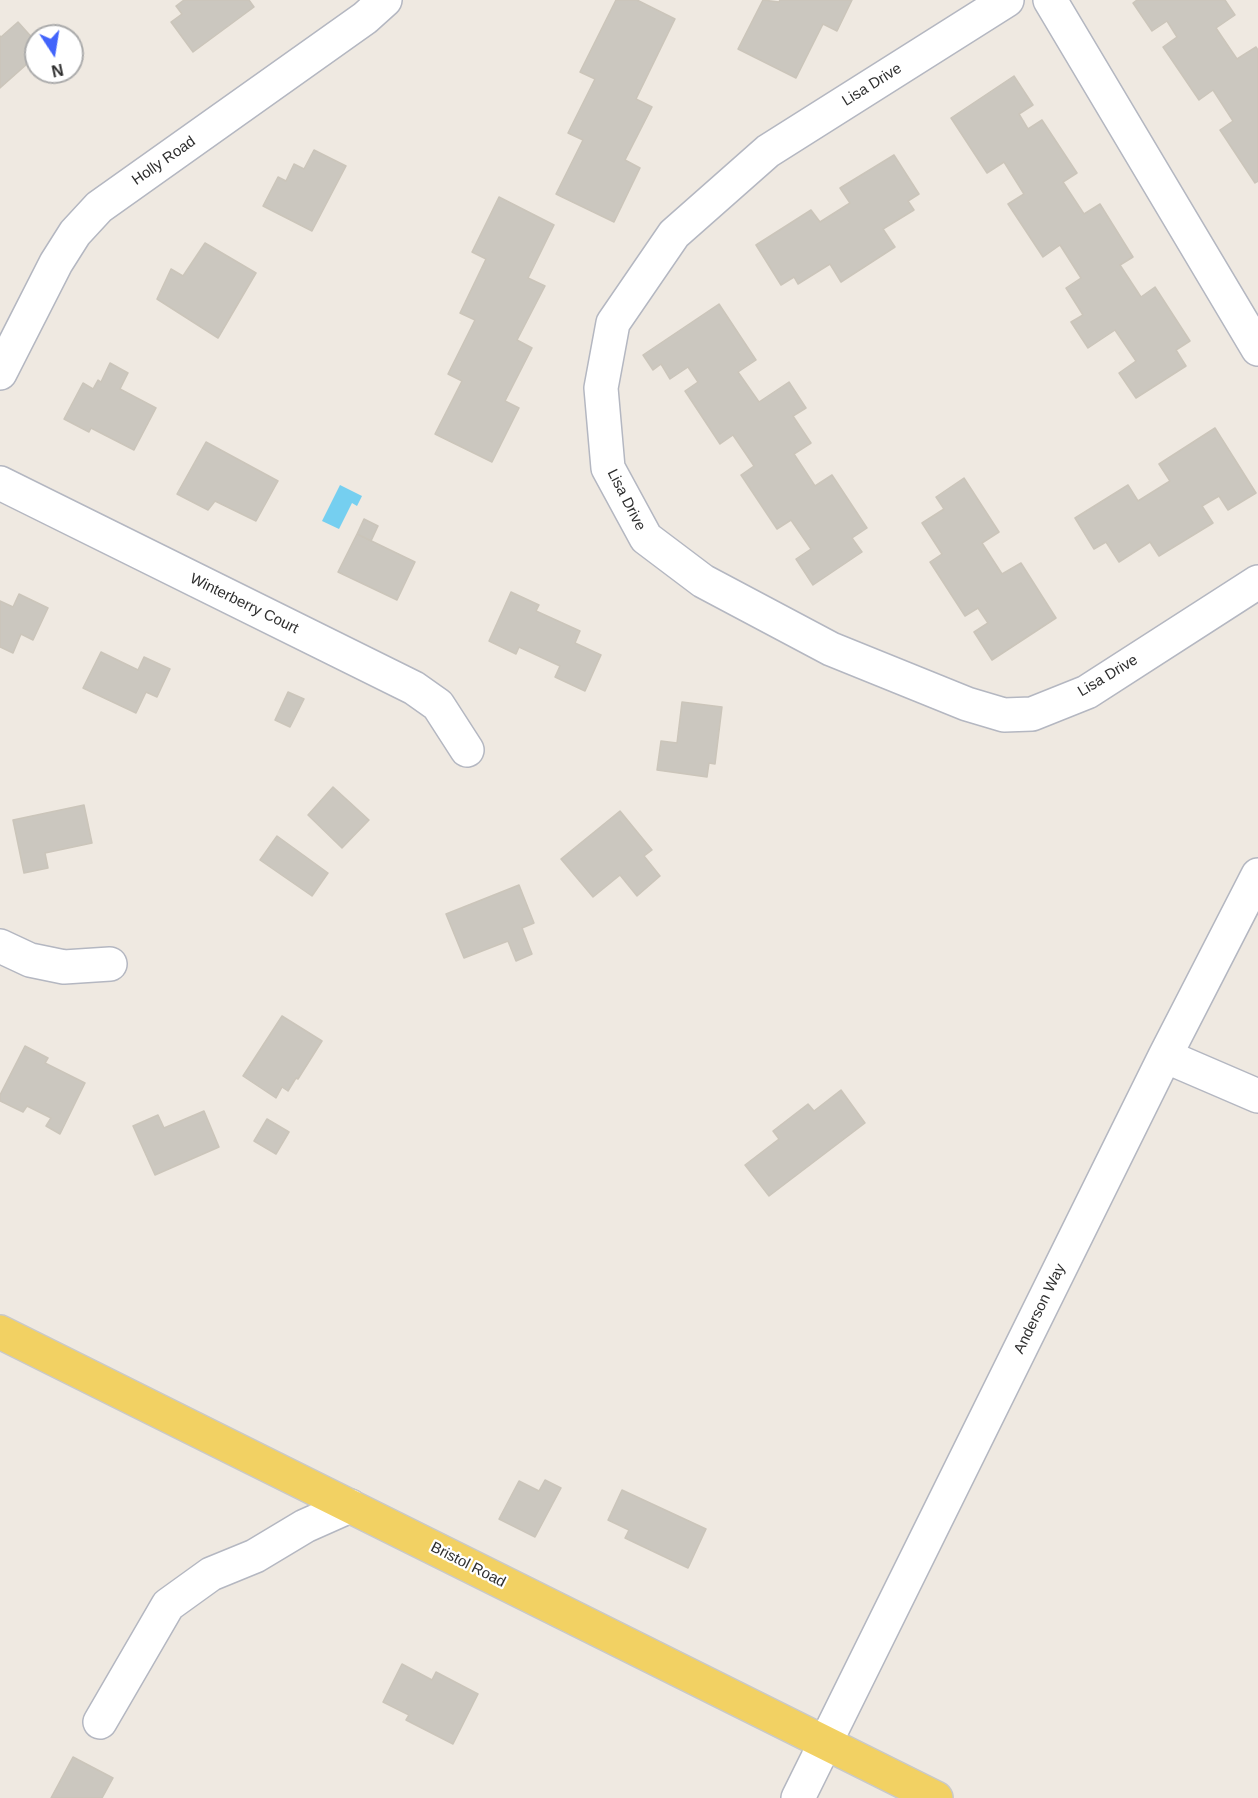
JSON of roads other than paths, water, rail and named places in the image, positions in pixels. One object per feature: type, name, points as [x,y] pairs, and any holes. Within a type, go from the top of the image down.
[{"type":"main road","name":"Bristol Road","points":[[0,1332],[936,1798]]},
{"type":"street","name":"Holly Road","points":[[0,373],[57,263],[75,233],[99,207],[365,18],[385,0]]},
{"type":"street","name":"Lisa Drive","points":[[1007,0],[768,151],[674,234],[613,323],[601,388],[608,468],[646,538],[702,581],[831,648],[967,704],[1004,715],[1032,714],[1087,692],[1258,582]]},
{"type":"street","points":[[1050,0],[1258,349]]},
{"type":"street","name":"Winterberry Court","points":[[0,483],[414,688],[438,705],[466,750]]},
{"type":"street","name":"Anderson Way","points":[[798,1798],[1246,894],[1258,874]]},
{"type":"street","points":[[0,946],[30,960],[64,967],[110,964]]},
{"type":"street","points":[[1166,1056],[1258,1096]]},
{"type":"street","points":[[100,1722],[168,1605],[211,1574],[255,1556],[305,1526],[350,1506]]},
{"type":"water","points":[[340,485],[362,496],[357,506],[352,503],[339,529],[322,521]]}]
